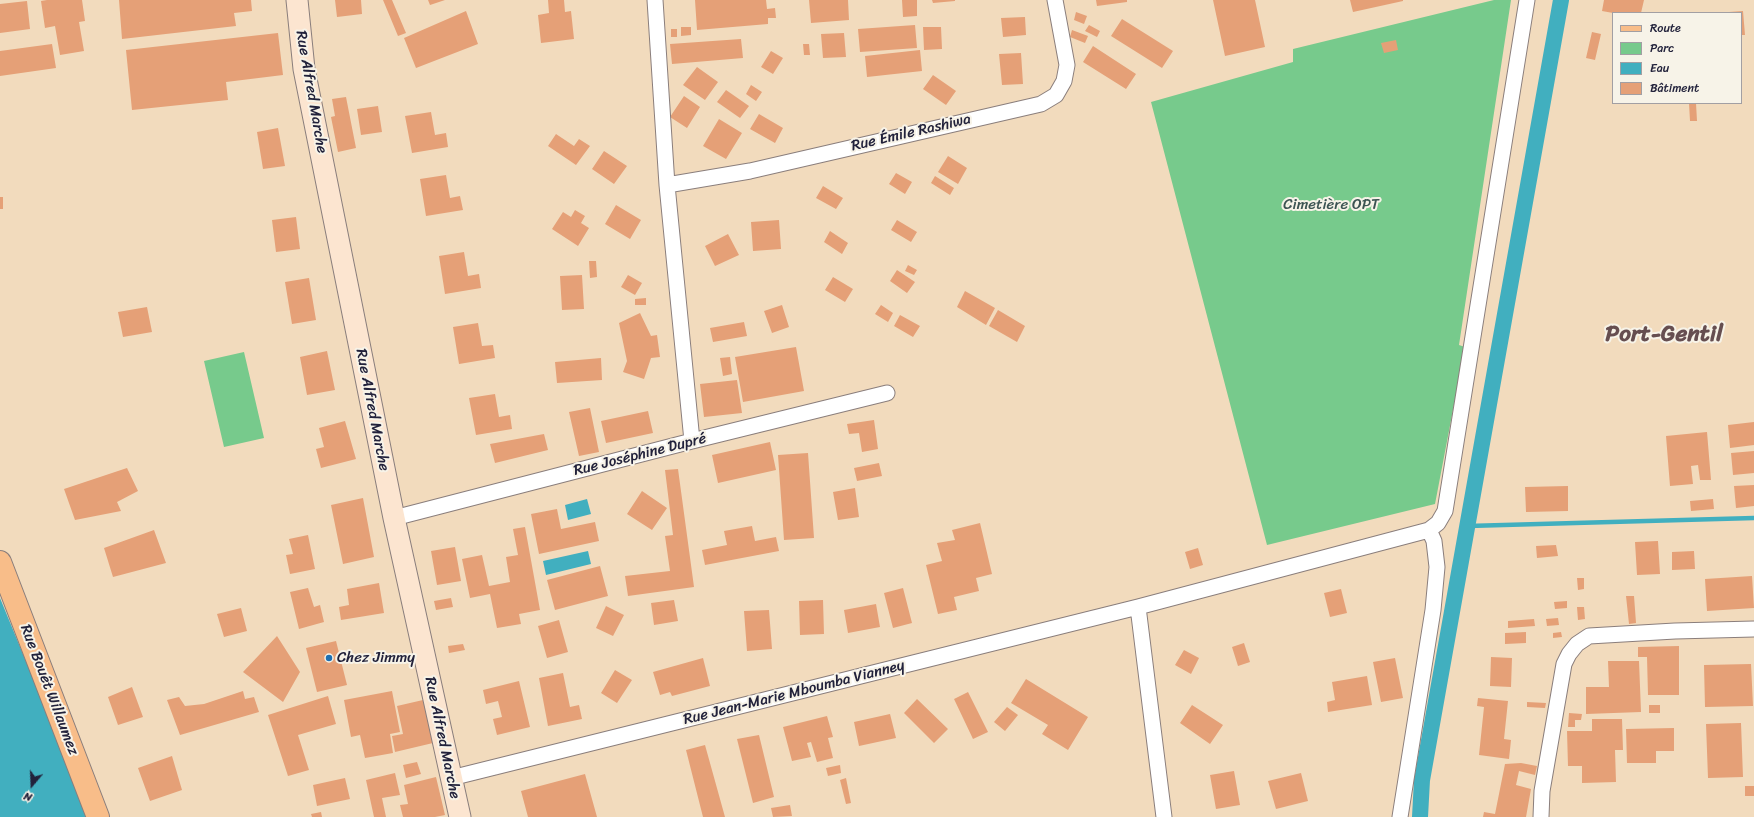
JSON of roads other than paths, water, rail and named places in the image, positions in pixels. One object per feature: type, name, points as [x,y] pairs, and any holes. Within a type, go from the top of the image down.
[{"type":"main road","name":"Rue Bouêt Willaumez","points":[[0,562],[98,817]]},
{"type":"street","name":"Rue Alfred Marche","points":[[297,0],[304,69],[394,518],[460,817]]},
{"type":"street","points":[[655,0],[667,185],[692,441]]},
{"type":"street","name":"Rue Émile Rashiwa","points":[[667,185],[750,171],[1041,104],[1056,95],[1064,81],[1067,65],[1055,0]]},
{"type":"street","points":[[1400,817],[1433,610],[1437,574],[1434,541],[1429,530],[1438,523],[1445,511],[1527,0]]},
{"type":"street","name":"Rue Joséphine Dupré","points":[[394,518],[692,441],[888,394]]},
{"type":"street","name":"Rue Jean-Marie Mboumba Vianney","points":[[451,778],[1138,607],[1429,530]]},
{"type":"street","points":[[1138,607],[1164,817]]},
{"type":"street","points":[[1541,817],[1542,791],[1564,664],[1569,654],[1577,644],[1589,636],[1675,630],[1754,629]]},
{"type":"water","points":[[587,499],[591,514],[568,520],[565,505]]},
{"type":"water","points":[[588,551],[591,564],[546,575],[543,561]]},
{"type":"water","points":[[0,598],[86,808],[88,817],[0,817]]},
{"type":"waterway","points":[[1420,817],[1422,780],[1561,0]]},
{"type":"waterway","points":[[1468,526],[1754,518]]},
{"type":"place","name":"Chez Jimmy","points":[[329,658]]},
{"type":"district","name":"Port-Gentil","points":[[1664,335]]},
{"type":"park label","name":"Cimetière OPT","points":[[1331,205]]}]
